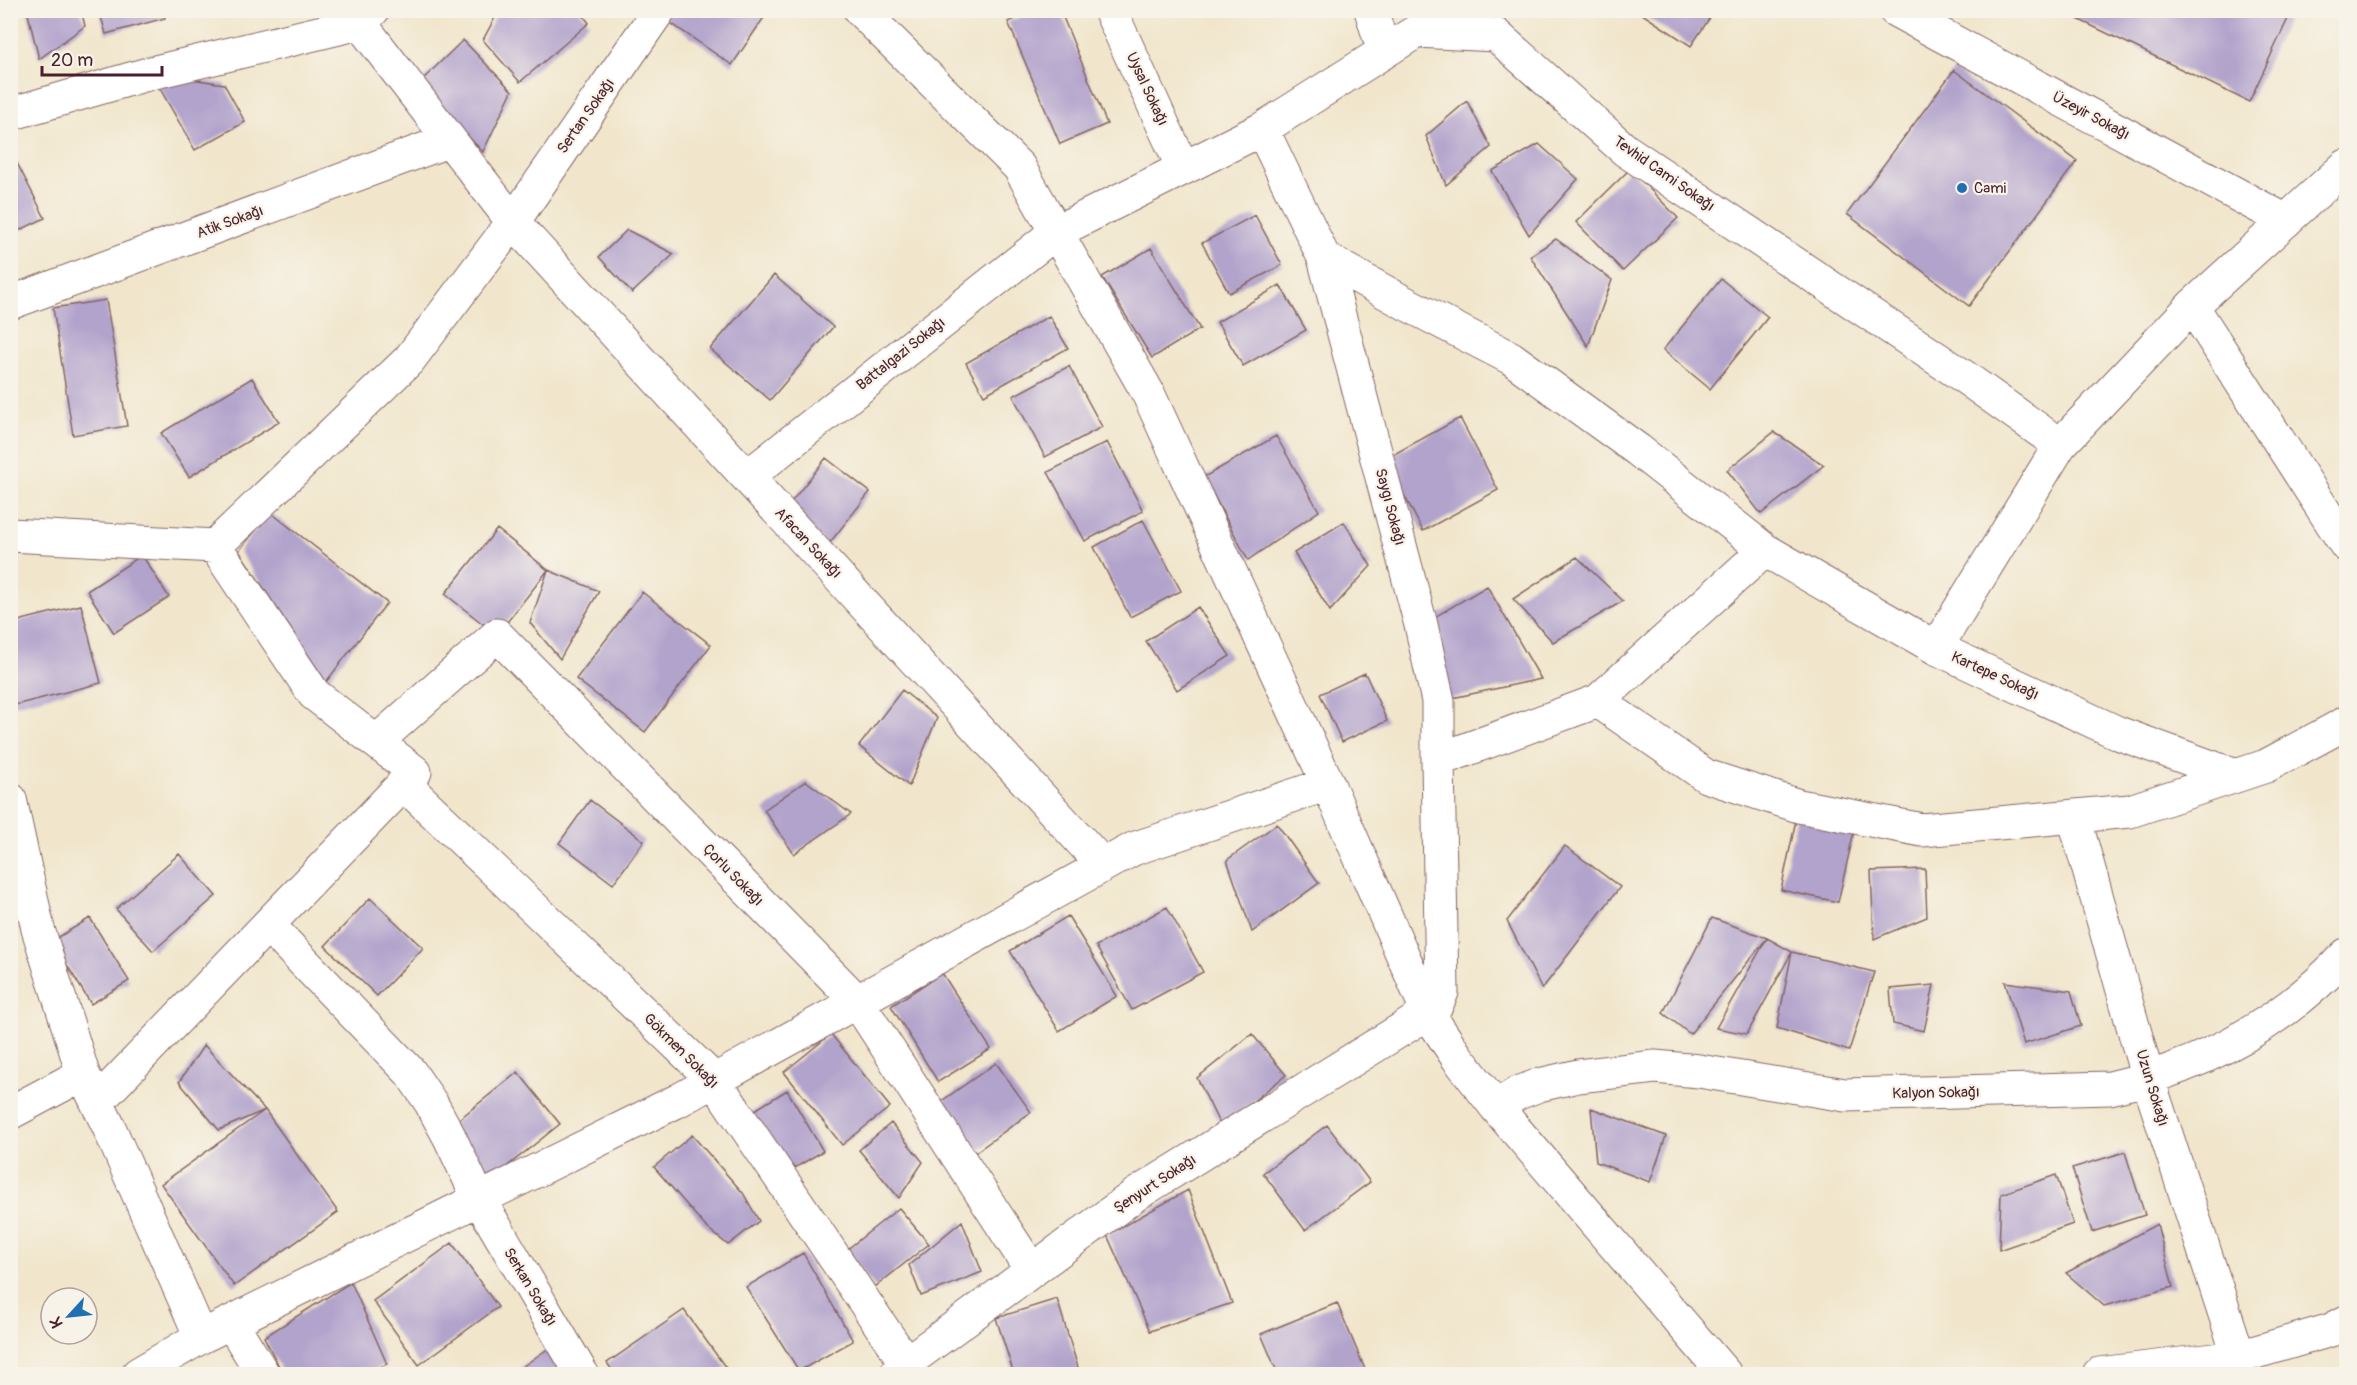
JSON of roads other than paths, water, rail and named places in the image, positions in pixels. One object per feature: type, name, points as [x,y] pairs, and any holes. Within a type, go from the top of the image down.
[{"type":"street","name":"Sertan Sokağı","points":[[215,546],[409,360],[513,222],[659,10]]},
{"type":"street","points":[[860,10],[1019,167],[1148,393],[1328,784],[1428,1013],[1457,1057],[1496,1107],[1725,1374]]},
{"type":"street","name":"Uysal Sokağı","points":[[1110,10],[1183,168]]},
{"type":"street","points":[[1371,10],[1384,52]]},
{"type":"street","name":"Üzeyir Sokağı","points":[[1895,10],[2286,221]]},
{"type":"street","name":"Afacan Sokağı","points":[[367,17],[450,140],[513,222],[1103,865]]},
{"type":"street","points":[[10,114],[151,73],[367,17]]},
{"type":"street","name":"Tevhid Cami Sokağı","points":[[1183,168],[1262,129],[1417,31],[1467,22],[1496,35],[1625,150],[1954,369],[2060,445]]},
{"type":"street","name":"Saygı Sokağı","points":[[1262,129],[1324,258],[1421,625],[1438,701],[1442,992],[1437,1004],[1428,1013]]},
{"type":"street","name":"Atik Sokağı","points":[[10,303],[450,140]]},
{"type":"street","name":"Battalgazi Sokağı","points":[[747,477],[1056,232],[1183,168]]},
{"type":"street","points":[[1936,648],[2060,445],[2192,306],[2286,221],[2342,183]]},
{"type":"street","name":"Kartepe Sokağı","points":[[1324,258],[1511,358],[1638,450],[1765,550],[1936,648],[2118,733],[2236,776]]},
{"type":"street","points":[[2192,306],[2346,545]]},
{"type":"street","points":[[10,535],[215,546],[314,694],[415,772],[268,925],[90,1088],[10,1113]]},
{"type":"street","points":[[1438,760],[1598,701],[1765,550]]},
{"type":"street","name":"Çorlu Sokağı","points":[[376,742],[497,634],[857,1001],[1032,1271]]},
{"type":"street","points":[[1598,701],[1706,776],[1799,806],[1922,830],[2130,812],[2266,766],[2346,723]]},
{"type":"street","name":"Gökmen Sokağı","points":[[403,783],[714,1080],[901,1369]]},
{"type":"street","points":[[138,1374],[201,1337],[679,1100],[1133,849],[1328,784]]},
{"type":"street","points":[[10,799],[17,866],[90,1088],[201,1337]]},
{"type":"street","name":"Uzun Sokağı","points":[[2074,817],[2148,1079],[2239,1357]]},
{"type":"street","name":"Serkan Sokağı","points":[[268,925],[410,1072],[449,1136],[479,1199],[582,1374]]},
{"type":"street","name":"Kalyon Sokağı","points":[[1496,1107],[1518,1092],[1539,1085],[1578,1076],[1655,1066],[1845,1095],[2110,1088],[2184,1067],[2244,1038],[2298,1000],[2346,955]]},
{"type":"street","name":"Şenyurt Sokağı","points":[[901,1369],[1135,1195],[1428,1013]]},
{"type":"street","points":[[231,1322],[263,1374]]},
{"type":"street","points":[[2099,1374],[2239,1357],[2331,1330],[2346,1322]]},
{"type":"place","name":"Cami","points":[[1962,188]]}]
